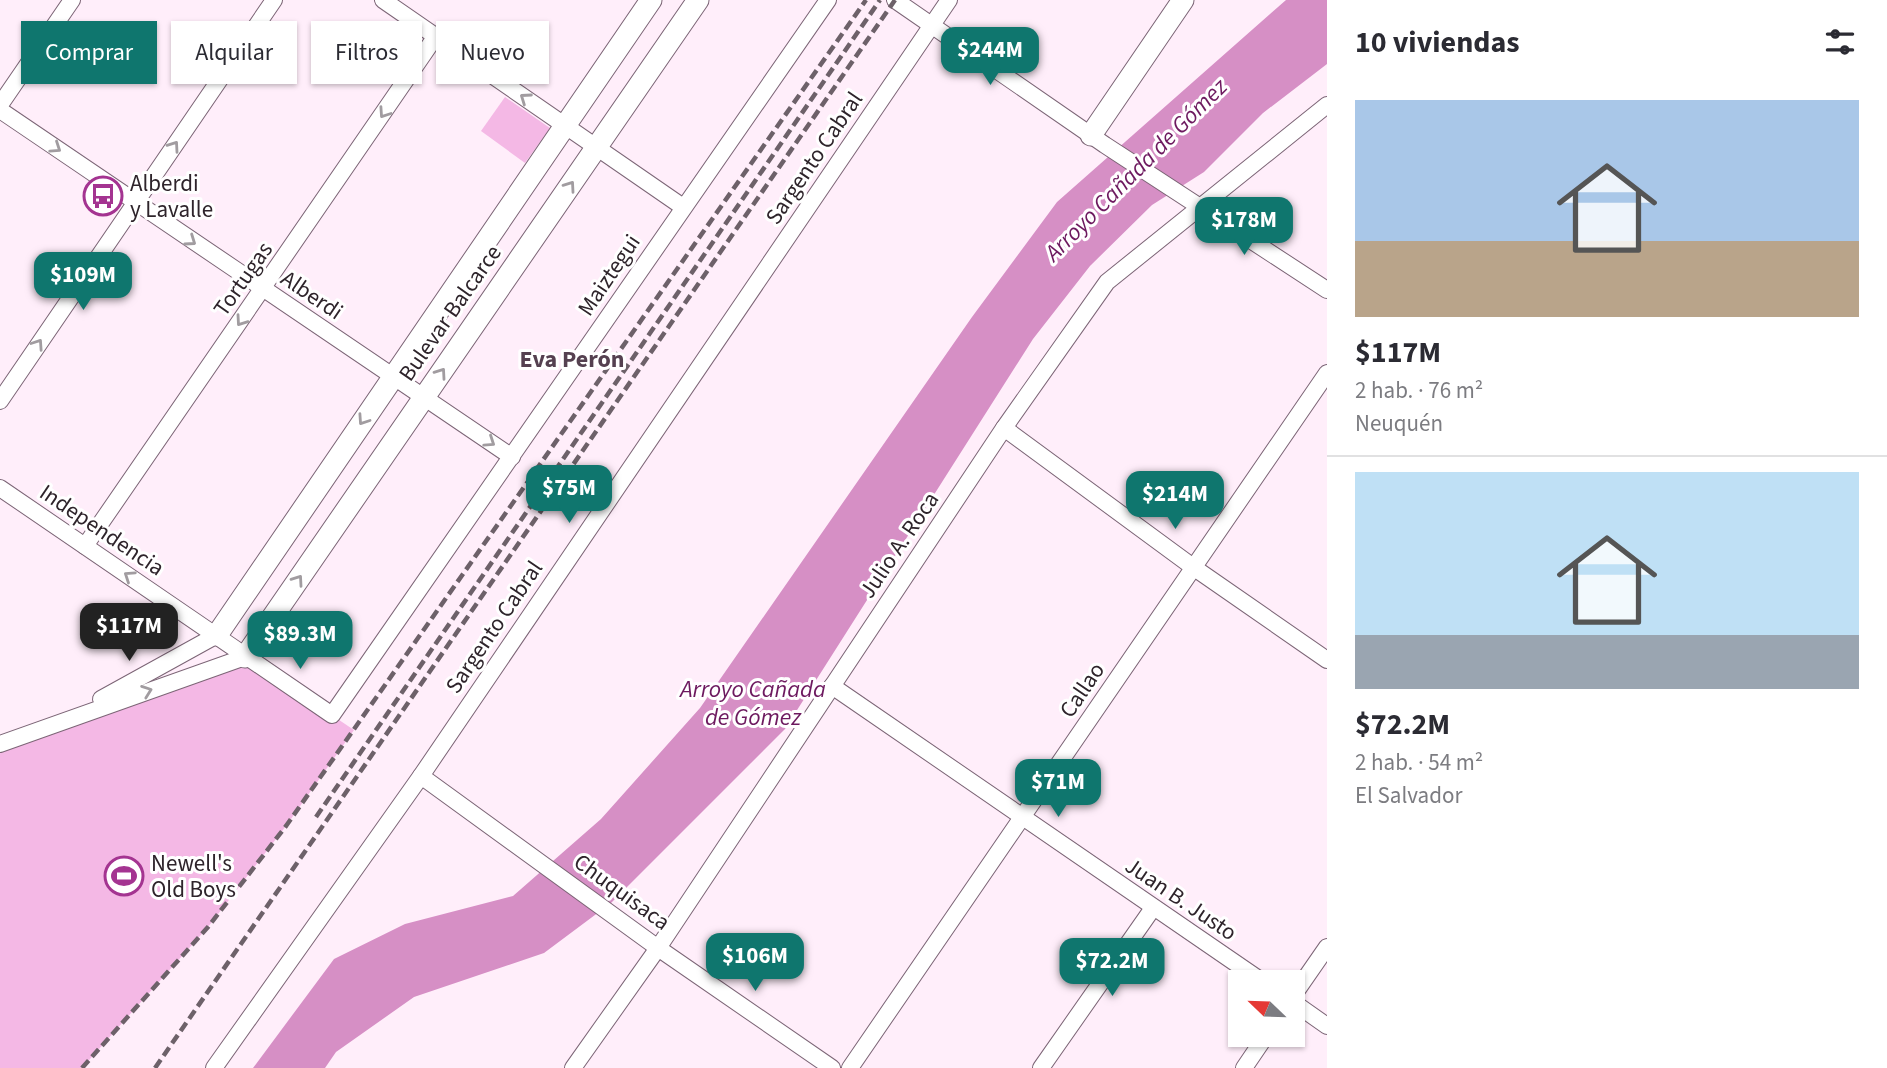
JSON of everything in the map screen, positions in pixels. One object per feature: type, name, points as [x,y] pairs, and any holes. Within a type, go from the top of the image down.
[{"type":"main road","name":"Bulevar Balcarce","points":[[217,635],[651,0]]},
{"type":"main road","name":"Bulevar Balcarce","points":[[246,657],[599,149],[698,0]]},
{"type":"main road","points":[[1098,140],[1183,0]]},
{"type":"street","points":[[0,108],[72,0]]},
{"type":"street","points":[[0,401],[274,0]]},
{"type":"street","points":[[383,0],[436,36]]},
{"type":"street","name":"Maiztegui","points":[[332,715],[828,0]]},
{"type":"street","points":[[895,0],[1098,140],[1327,290]]},
{"type":"street","name":"Sargento Cabral","points":[[214,1068],[421,776],[949,0]]},
{"type":"street","name":"Tortugas","points":[[85,546],[436,36]]},
{"type":"street","points":[[506,84],[683,207]]},
{"type":"street","name":"Julio A. Roca","points":[[573,1068],[658,948],[1004,428],[1107,282],[1327,105]]},
{"type":"street","name":"Alberdi","points":[[0,108],[263,290],[512,457]]},
{"type":"street","name":"Callao","points":[[850,1068],[1327,373]]},
{"type":"street","points":[[1004,428],[1193,568],[1327,660]]},
{"type":"street","name":"Independencia","points":[[0,488],[332,715]]},
{"type":"street","points":[[60,723],[217,635]]},
{"type":"street","points":[[0,744],[246,657]]},
{"type":"street","name":"Juan B. Justo","points":[[832,686],[1245,970]]},
{"type":"street","name":"Chuquisaca","points":[[421,776],[658,948],[832,1068]]},
{"type":"street","points":[[1041,1068],[1153,908]]},
{"type":"street","points":[[1306,977],[1327,947]]},
{"type":"street","points":[[1306,1011],[1327,1026]]},
{"type":"street","points":[[1244,1068],[1258,1047]]},
{"type":"shaded area","points":[[505,97],[550,128],[525,163],[481,131]]},
{"type":"shaded area","name":"Newell's Old Boys","points":[[245,657],[354,730],[286,826],[208,927],[82,1068],[0,1068],[0,744]]},
{"type":"water","name":"Arroyo Cañada de Gómez","points":[[1286,0],[1327,0],[1327,64],[1263,113],[1204,172],[1152,205],[1090,266],[1033,339],[785,729],[611,903],[544,953],[414,997],[336,1052],[325,1068],[253,1068],[334,959],[405,924],[513,896],[601,819],[700,708],[972,317],[1057,202]]},
{"type":"railway","points":[[82,1068],[208,927],[286,826],[866,0]]},
{"type":"railway","points":[[316,817],[880,0]]},
{"type":"railway","points":[[155,1068],[895,0]]},
{"type":"place","name":"Alberdi y Lavalle","points":[[103,196]]},
{"type":"place","name":"Newell's Old Boys","points":[[124,876]]},
{"type":"district","name":"Eva Perón","points":[[572,359]]}]
